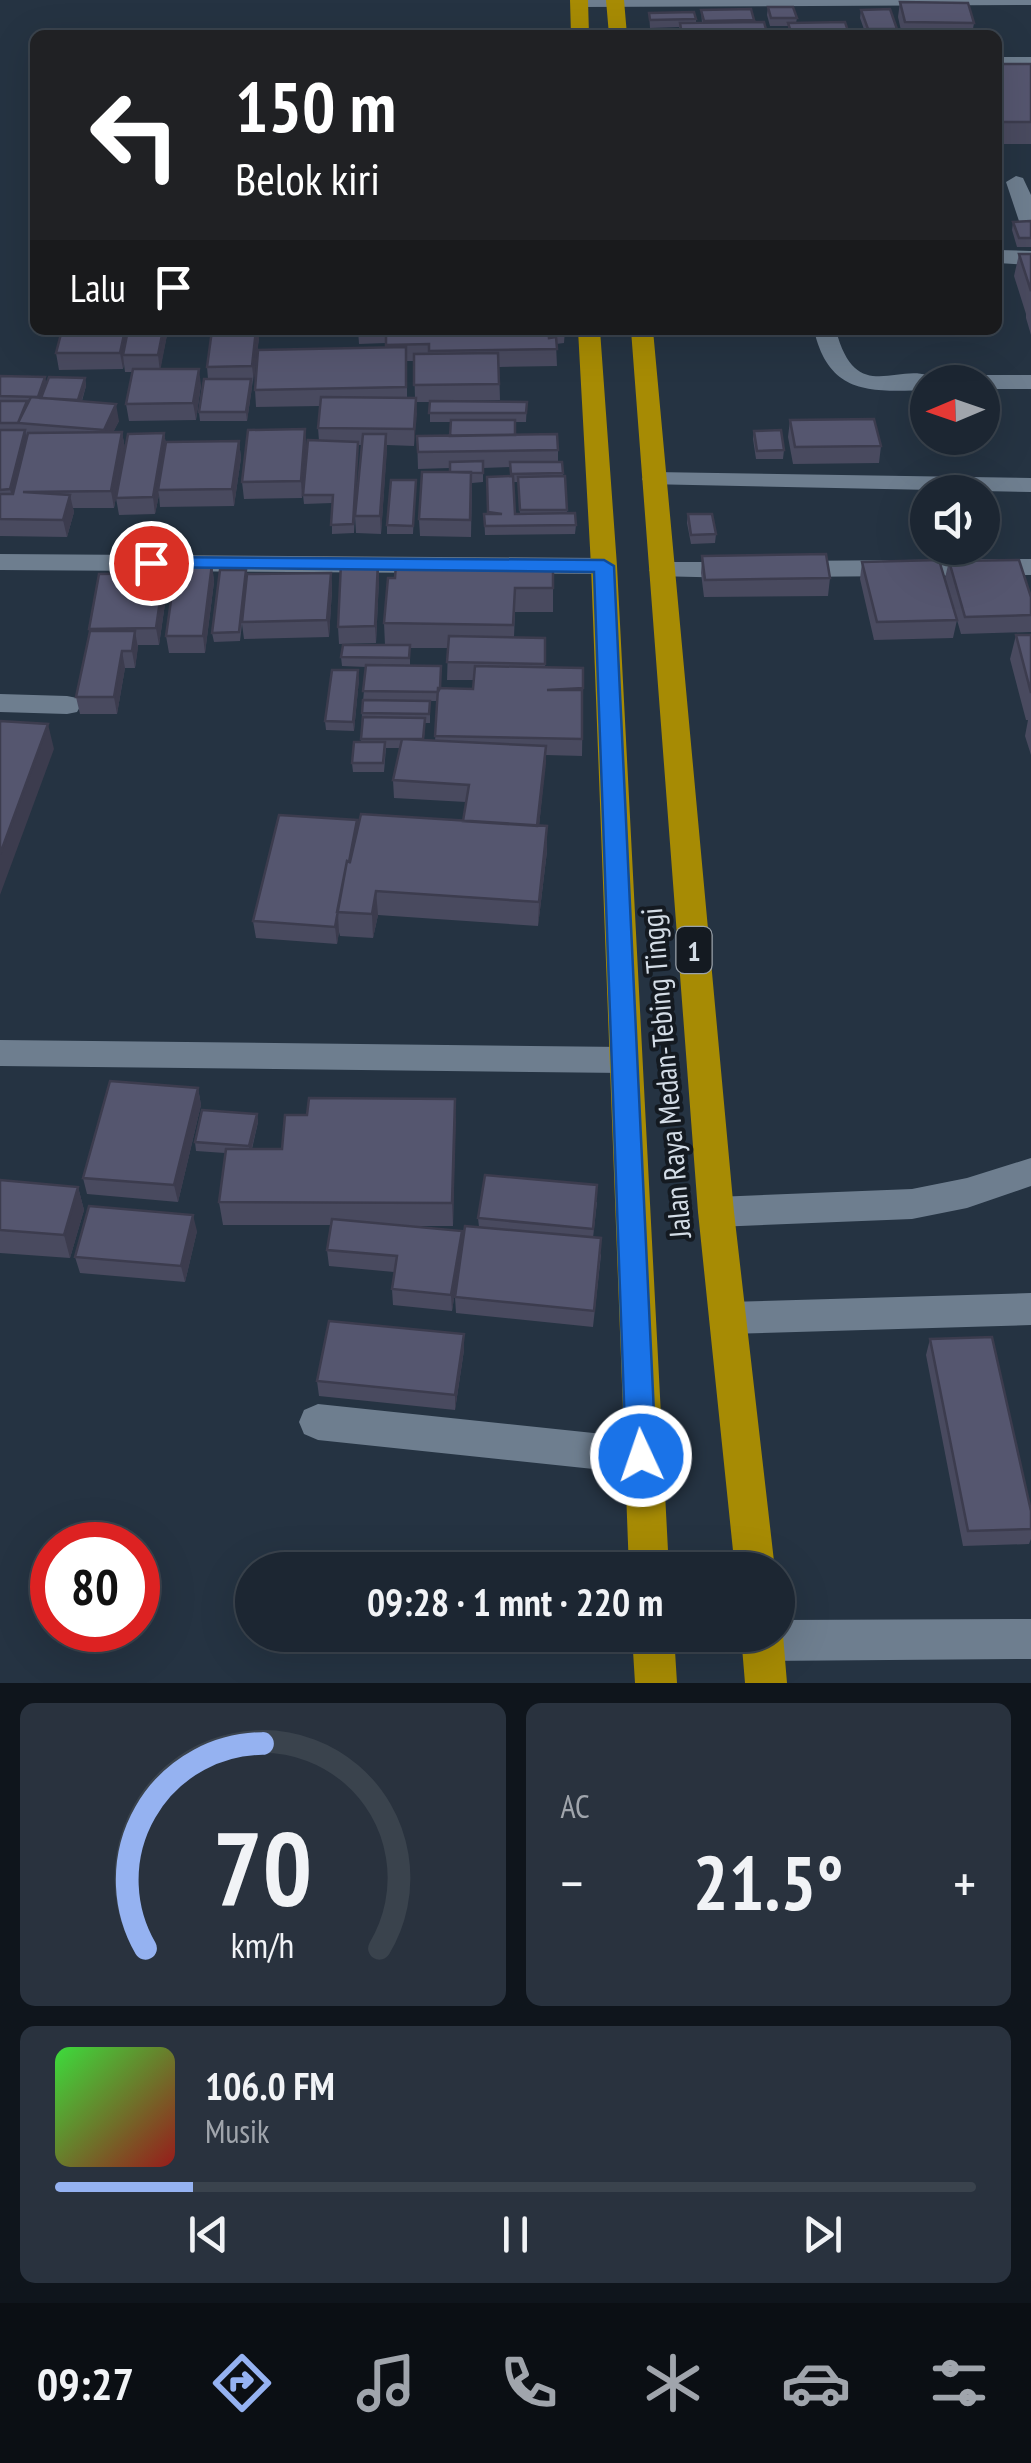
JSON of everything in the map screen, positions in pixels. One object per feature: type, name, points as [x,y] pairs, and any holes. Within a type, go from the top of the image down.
[{"type":"highway","points":[[579,1],[580,30]]},
{"type":"highway","points":[[615,1],[618,30]]},
{"type":"highway","name":"Jalan Raya Medan-Tebing Tinggi","points":[[589,335],[604,566],[648,1552]]},
{"type":"highway","name":"Jalan Raya Medan-Tebing Tinggi","points":[[642,335],[716,1212],[753,1552]]},
{"type":"highway","points":[[654,1652],[656,1683]]},
{"type":"highway","points":[[763,1652],[766,1683]]},
{"type":"street","points":[[579,1],[1031,0]]},
{"type":"street","points":[[1002,63],[1031,63]]},
{"type":"street","points":[[1015,182],[1031,224]]},
{"type":"street","points":[[1002,257],[1031,258]]},
{"type":"street","points":[[826,335],[832,362],[848,376],[880,383],[910,384]]},
{"type":"street","points":[[1000,382],[1031,382]]},
{"type":"street","points":[[654,479],[1031,485]]},
{"type":"street","points":[[0,562],[604,566]]},
{"type":"street","points":[[662,570],[1031,567]]},
{"type":"street","points":[[0,702],[66,704]]},
{"type":"street","points":[[0,1053],[624,1060]]},
{"type":"street","points":[[716,1212],[912,1204],[1031,1172]]},
{"type":"street","points":[[728,1318],[1031,1310]]},
{"type":"street","points":[[318,1422],[641,1456]]},
{"type":"street","points":[[795,1638],[1031,1639]]},
{"type":"building","points":[[900,2],[968,3],[974,23],[905,22]]},
{"type":"building","points":[[768,7],[793,7],[797,18],[771,18]]},
{"type":"building","points":[[751,9],[754,20],[704,21],[701,10]]},
{"type":"building","points":[[890,9],[897,29],[868,29],[861,10]]},
{"type":"building","points":[[694,12],[696,19],[650,20],[649,13]]},
{"type":"building","points":[[764,22],[766,30],[681,30],[680,23]]},
{"type":"building","points":[[845,22],[848,30],[790,30],[788,23]]},
{"type":"building","points":[[1002,64],[1031,64],[1031,122],[1002,122]]},
{"type":"building","points":[[1031,221],[1031,238],[1019,238],[1013,222]]},
{"type":"building","points":[[1019,254],[1031,254],[1031,291]]},
{"type":"building","points":[[61,335],[124,335],[120,353],[56,353]]},
{"type":"building","points":[[127,335],[162,335],[158,355],[123,355]]},
{"type":"building","points":[[211,335],[255,335],[252,366],[207,367]]},
{"type":"building","points":[[386,335],[549,335],[556,337],[557,349],[429,351],[429,344],[386,345]]},
{"type":"building","points":[[406,347],[406,387],[255,390],[258,350]]},
{"type":"building","points":[[498,353],[499,384],[414,385],[414,354]]},
{"type":"building","points":[[133,369],[199,369],[193,403],[126,404]]},
{"type":"building","points":[[0,376],[45,377],[38,397],[0,396]]},
{"type":"building","points":[[49,377],[85,378],[78,400],[41,398]]},
{"type":"building","points":[[204,379],[251,379],[246,412],[199,412]]},
{"type":"building","points":[[31,397],[116,404],[104,430],[18,423]]},
{"type":"building","points":[[321,397],[416,398],[414,429],[318,428]]},
{"type":"building","points":[[0,401],[27,401],[18,423],[0,423]]},
{"type":"building","points":[[430,401],[527,402],[526,413],[429,413]]},
{"type":"building","points":[[874,419],[881,446],[795,447],[790,420]]},
{"type":"building","points":[[451,420],[515,420],[515,435],[450,436]]},
{"type":"building","points":[[305,429],[301,481],[242,482],[248,430]]},
{"type":"building","points":[[0,430],[25,430],[10,489],[0,490]]},
{"type":"building","points":[[781,430],[784,450],[757,451],[754,431]]},
{"type":"building","points":[[122,432],[111,491],[23,492],[70,495],[63,520],[0,519],[0,494],[13,494],[28,433]]},
{"type":"building","points":[[164,433],[153,497],[116,498],[128,434]]},
{"type":"building","points":[[363,434],[386,434],[380,516],[355,516]]},
{"type":"building","points":[[557,434],[558,450],[418,452],[417,436]]},
{"type":"building","points":[[308,440],[358,442],[353,524],[331,525],[333,495],[303,495]]},
{"type":"building","points":[[239,441],[232,489],[158,490],[166,442]]},
{"type":"building","points":[[483,461],[483,473],[450,472],[450,462]]},
{"type":"building","points":[[510,462],[562,462],[563,473],[511,474]]},
{"type":"building","points":[[422,472],[471,472],[470,520],[419,519]]},
{"type":"building","points":[[513,476],[515,514],[575,513],[576,525],[485,526],[484,514],[502,514],[488,512],[487,477]]},
{"type":"building","points":[[565,476],[567,510],[520,510],[518,477]]},
{"type":"building","points":[[391,480],[416,480],[413,526],[387,525]]},
{"type":"building","points":[[688,514],[712,514],[716,534],[691,535]]},
{"type":"building","points":[[826,554],[830,578],[705,580],[702,556]]},
{"type":"building","points":[[1000,560],[1019,560],[1031,597],[1031,615],[965,617],[950,565],[1000,565]]},
{"type":"building","points":[[910,561],[910,565],[940,565],[957,620],[877,622],[862,562]]},
{"type":"building","points":[[378,562],[375,626],[338,627],[341,563]]},
{"type":"building","points":[[212,564],[203,636],[166,636],[176,565]]},
{"type":"building","points":[[396,564],[553,566],[553,588],[515,588],[513,625],[384,623],[388,578],[395,578]]},
{"type":"building","points":[[220,570],[246,570],[239,632],[212,633]]},
{"type":"building","points":[[164,573],[156,628],[89,629],[99,574]]},
{"type":"building","points":[[331,573],[327,620],[242,622],[247,574]]},
{"type":"building","points":[[90,631],[135,631],[132,651],[122,651],[114,697],[76,697]]},
{"type":"building","points":[[1016,635],[1031,635],[1031,693]]},
{"type":"building","points":[[449,636],[545,638],[545,664],[447,662]]},
{"type":"building","points":[[343,645],[410,645],[409,658],[341,657]]},
{"type":"building","points":[[366,665],[441,666],[440,688],[438,692],[363,691]]},
{"type":"building","points":[[475,666],[583,668],[583,688],[547,690],[582,690],[582,739],[435,736],[438,688],[473,689]]},
{"type":"building","points":[[332,670],[358,670],[353,722],[325,721]]},
{"type":"building","points":[[363,700],[430,701],[429,714],[362,713]]},
{"type":"building","points":[[363,717],[425,718],[423,739],[361,739]]},
{"type":"building","points":[[0,721],[48,724],[0,854]]},
{"type":"building","points":[[402,739],[546,746],[537,826],[463,821],[469,785],[393,780]]},
{"type":"building","points":[[354,742],[385,742],[383,763],[352,763]]},
{"type":"building","points":[[361,814],[547,826],[539,902],[376,891],[372,914],[337,912]]},
{"type":"building","points":[[279,815],[357,820],[335,927],[253,921]]},
{"type":"building","points":[[110,1081],[198,1088],[174,1185],[83,1178]]},
{"type":"building","points":[[309,1098],[455,1099],[452,1203],[219,1202],[226,1149],[282,1149],[285,1115],[307,1115]]},
{"type":"building","points":[[202,1110],[257,1114],[249,1146],[195,1142]]},
{"type":"building","points":[[485,1175],[597,1185],[593,1229],[478,1218]]},
{"type":"building","points":[[0,1180],[78,1187],[64,1235],[0,1230]]},
{"type":"building","points":[[89,1206],[193,1215],[181,1266],[75,1257]]},
{"type":"building","points":[[332,1219],[462,1231],[451,1295],[392,1289],[397,1256],[327,1250]]},
{"type":"building","points":[[465,1226],[601,1238],[594,1311],[455,1297]]},
{"type":"building","points":[[329,1321],[464,1334],[455,1395],[317,1381]]},
{"type":"building","points":[[992,1337],[1031,1511],[1031,1529],[968,1531],[930,1339]]},
{"type":"route","points":[[151,563],[604,566],[641,1456]]}]
